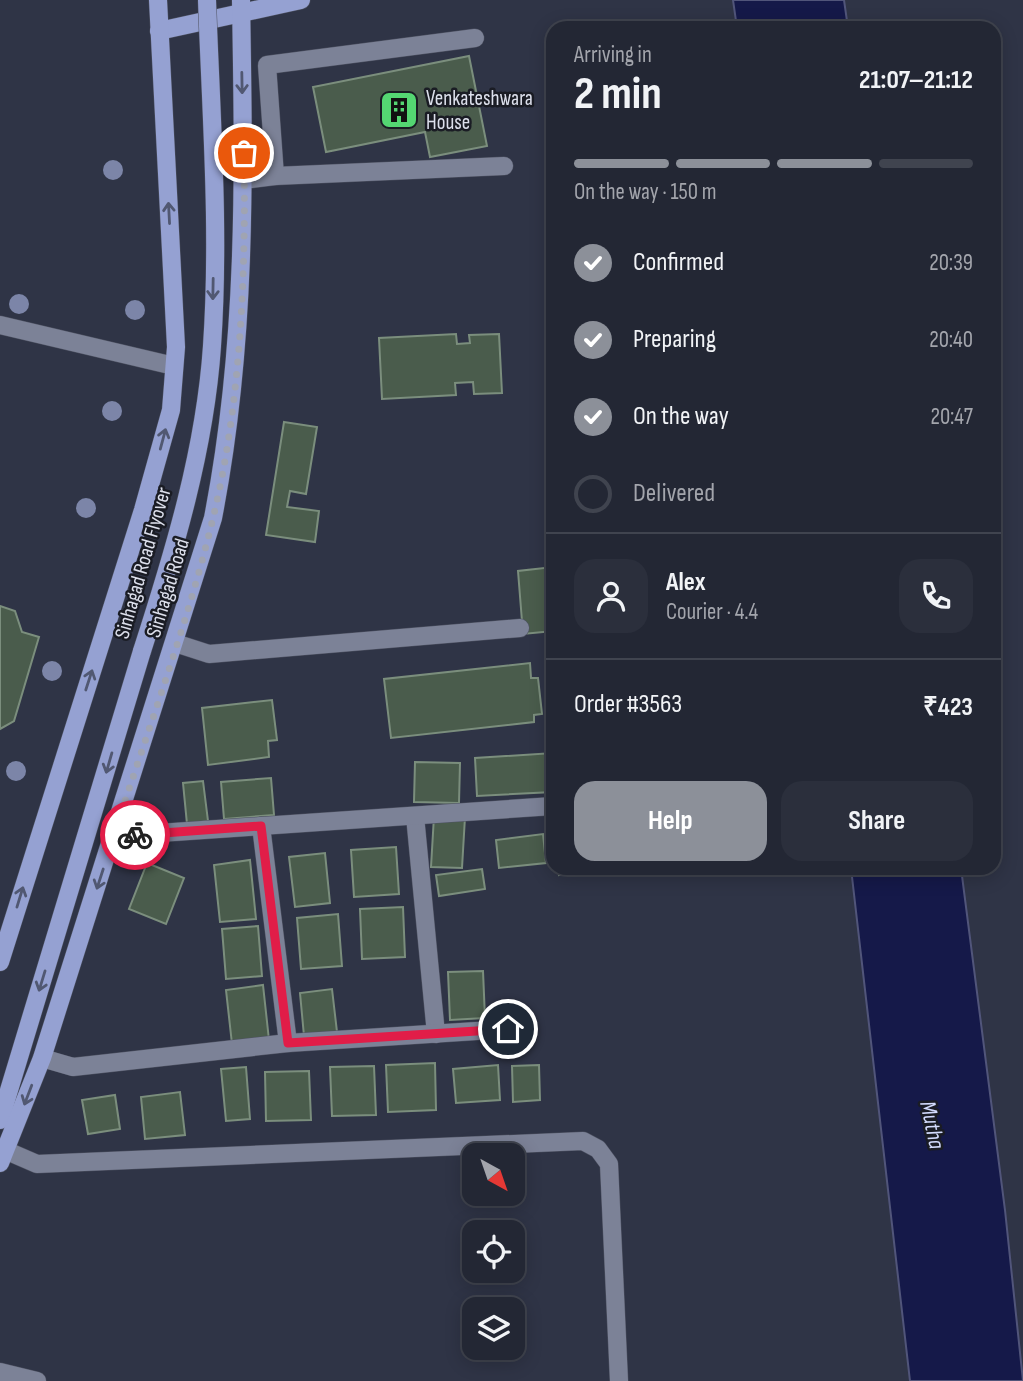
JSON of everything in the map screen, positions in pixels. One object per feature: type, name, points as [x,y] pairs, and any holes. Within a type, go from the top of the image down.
[{"type":"main road","points":[[0,962],[143,510],[171,410],[176,347],[158,0]]},
{"type":"main road","name":"Sinhagad Road Flyover","points":[[0,1119],[185,508],[212,347],[214,237],[207,0]]},
{"type":"main road","points":[[159,31],[241,8],[301,0]]},
{"type":"main road","name":"Sinhagad Road","points":[[3,1157],[42,1058],[213,518],[229,435],[238,354],[244,180],[241,8]]},
{"type":"street","points":[[275,176],[267,65],[475,38]]},
{"type":"street","points":[[244,180],[275,176],[504,166]]},
{"type":"street","points":[[0,325],[174,366]]},
{"type":"street","points":[[175,643],[209,654],[520,628]]},
{"type":"street","points":[[116,829],[130,835],[546,807]]},
{"type":"street","points":[[415,816],[436,1034]]},
{"type":"street","points":[[261,826],[288,1043]]},
{"type":"street","points":[[42,1058],[72,1067],[288,1043],[508,1029]]},
{"type":"street","points":[[3,1157],[37,1164],[583,1141],[598,1149],[609,1164],[619,1381]]},
{"type":"street","points":[[0,1372],[37,1381]]},
{"type":"water","points":[[733,0],[844,0],[847,21],[736,21]]},
{"type":"water","name":"Mutha","points":[[852,875],[962,875],[1005,1210],[1023,1381],[910,1381]]},
{"type":"building","name":"Venkateshwara House","points":[[469,56],[487,146],[430,157],[425,132],[326,152],[313,87]]},
{"type":"building","points":[[456,334],[457,344],[470,343],[469,335],[499,334],[502,393],[474,394],[473,382],[455,383],[456,395],[382,399],[379,338]]},
{"type":"building","points":[[284,422],[317,427],[306,494],[290,491],[287,507],[319,511],[315,542],[266,535]]},
{"type":"building","points":[[546,568],[546,632],[523,634],[518,571]]},
{"type":"building","points":[[0,606],[15,611],[22,632],[39,637],[14,721],[0,729]]},
{"type":"building","points":[[530,663],[531,678],[538,678],[542,714],[534,715],[534,722],[391,738],[384,679]]},
{"type":"building","points":[[272,700],[277,740],[268,741],[269,757],[208,765],[202,708]]},
{"type":"building","points":[[546,753],[546,792],[477,796],[475,758]]},
{"type":"building","points":[[415,762],[460,763],[459,803],[414,802]]},
{"type":"building","points":[[271,778],[274,815],[224,819],[221,782]]},
{"type":"building","points":[[203,781],[208,821],[187,824],[183,783]]},
{"type":"building","points":[[434,816],[465,817],[462,868],[431,867]]},
{"type":"building","points":[[543,834],[546,863],[499,868],[496,840]]},
{"type":"building","points":[[396,847],[399,894],[354,897],[351,850]]},
{"type":"building","points":[[325,853],[330,903],[295,907],[289,857]]},
{"type":"building","points":[[250,860],[256,919],[220,922],[214,865]]},
{"type":"building","points":[[147,863],[184,878],[166,924],[129,909]]},
{"type":"building","points":[[482,869],[485,889],[439,896],[436,875]]},
{"type":"building","points":[[403,907],[405,957],[362,959],[360,909]]},
{"type":"building","points":[[338,914],[342,966],[301,969],[297,918]]},
{"type":"building","points":[[258,926],[262,976],[226,979],[222,929]]},
{"type":"building","points":[[483,971],[485,1018],[450,1020],[448,972]]},
{"type":"building","points":[[263,985],[269,1040],[232,1044],[226,990]]},
{"type":"building","points":[[332,989],[337,1032],[304,1036],[300,993]]},
{"type":"building","points":[[435,1063],[436,1110],[388,1112],[386,1065]]},
{"type":"building","points":[[498,1065],[500,1100],[456,1103],[453,1069]]},
{"type":"building","points":[[539,1065],[540,1100],[513,1102],[512,1066]]},
{"type":"building","points":[[374,1066],[376,1115],[332,1116],[330,1067]]},
{"type":"building","points":[[246,1067],[250,1119],[226,1121],[221,1069]]},
{"type":"building","points":[[309,1071],[311,1120],[266,1121],[265,1072]]},
{"type":"building","points":[[180,1092],[185,1135],[145,1139],[141,1097]]},
{"type":"building","points":[[115,1095],[120,1129],[88,1134],[82,1100]]},
{"type":"way so far","points":[[135,835],[116,829],[198,572],[213,518],[229,435],[238,354],[244,153]]},
{"type":"place","name":"Venkateshwara House","points":[[399,110]]},
{"type":"route","points":[[135,835],[261,826],[288,1043],[508,1029]]}]
